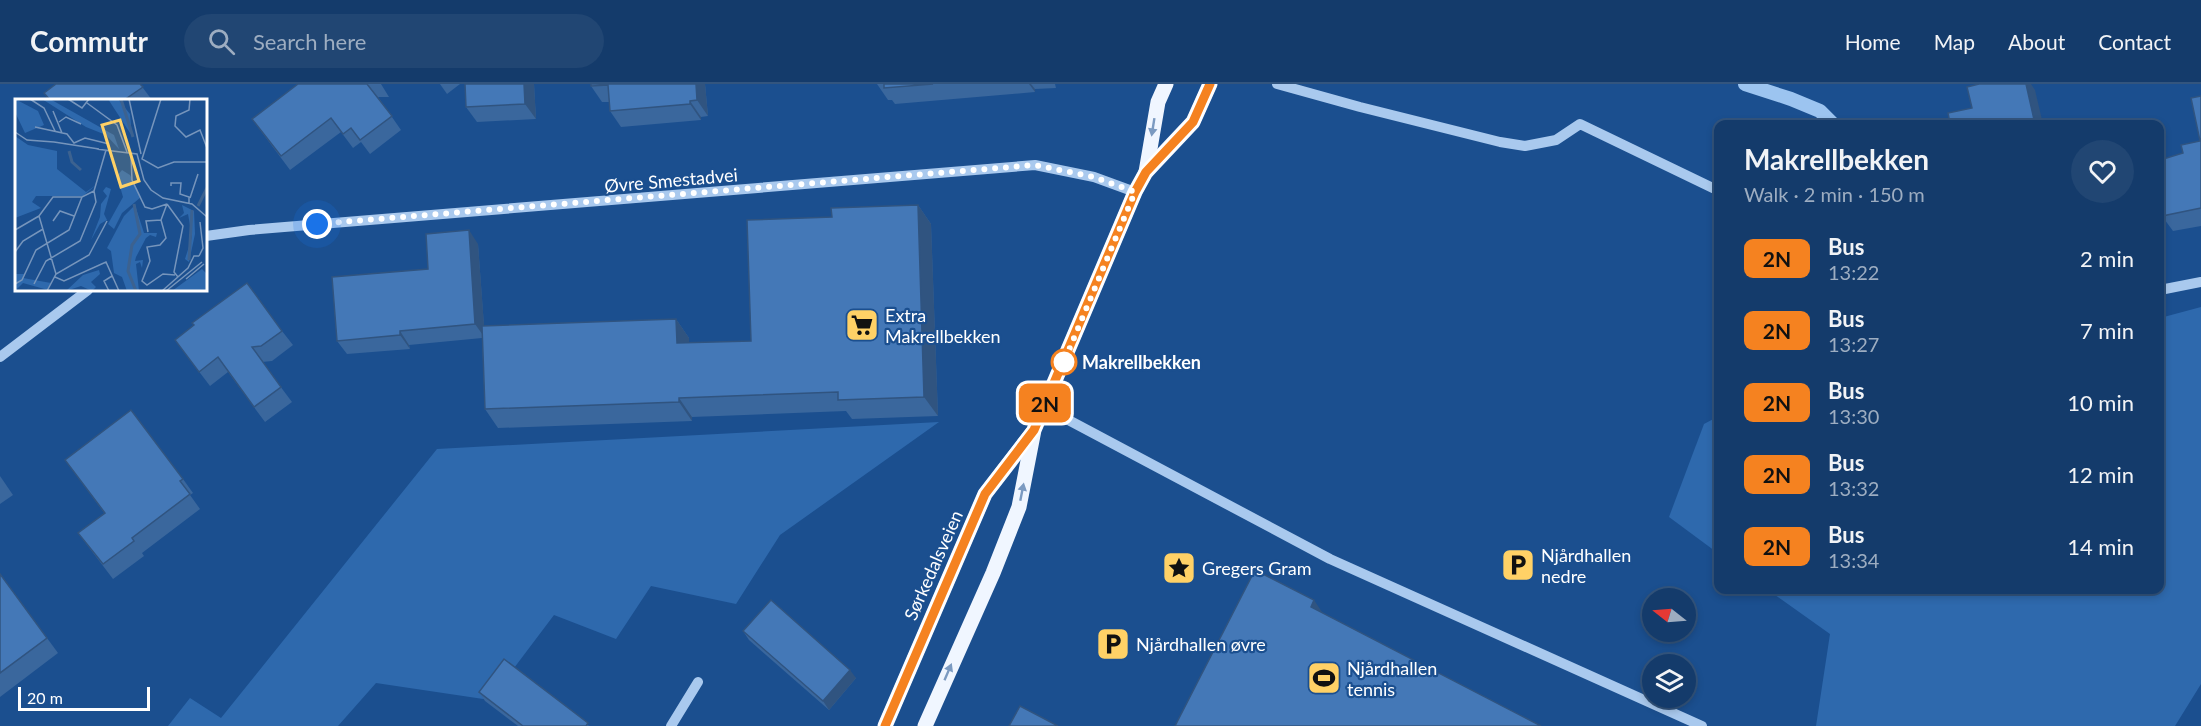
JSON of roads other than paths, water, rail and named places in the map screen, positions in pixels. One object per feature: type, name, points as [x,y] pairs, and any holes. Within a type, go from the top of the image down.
[{"type":"main road","name":"Sørkedalsveien","points":[[1146,172],[1158,102],[1166,84]]},
{"type":"main road","name":"Sørkedalsveien","points":[[925,726],[993,573],[1019,507],[1034,430],[1135,192],[1146,172],[1193,122],[1210,84]]},
{"type":"main road","name":"Sørkedalsveien","points":[[885,726],[985,494],[1034,430]]},
{"type":"street","points":[[1277,84],[1500,142],[1525,146],[1556,140],[1580,124],[1714,189]]},
{"type":"street","name":"Øvre Smestadvei","points":[[207,236],[249,230],[1035,165],[1094,177],[1135,192]]},
{"type":"street","points":[[2164,289],[2201,282]]},
{"type":"street","points":[[0,357],[87,291]]},
{"type":"street","points":[[1044,406],[1330,559],[1702,726]]},
{"type":"street","points":[[671,726],[698,682]]},
{"type":"waterway","name":"Makrellbekken","points":[[1745,84],[1820,111],[1829,120]]},
{"type":"place","name":"Extra Makrellbekken","points":[[862,325]]},
{"type":"place","name":"Makrellbekken","points":[[1064,362]]},
{"type":"place","name":"Njårdhallen nedre","points":[[1518,565]]},
{"type":"place","name":"Gregers Gram","points":[[1179,568]]},
{"type":"place","name":"Njårdhallen øvre","points":[[1113,644]]},
{"type":"place","name":"Njårdhallen tennis","points":[[1324,678]]}]
